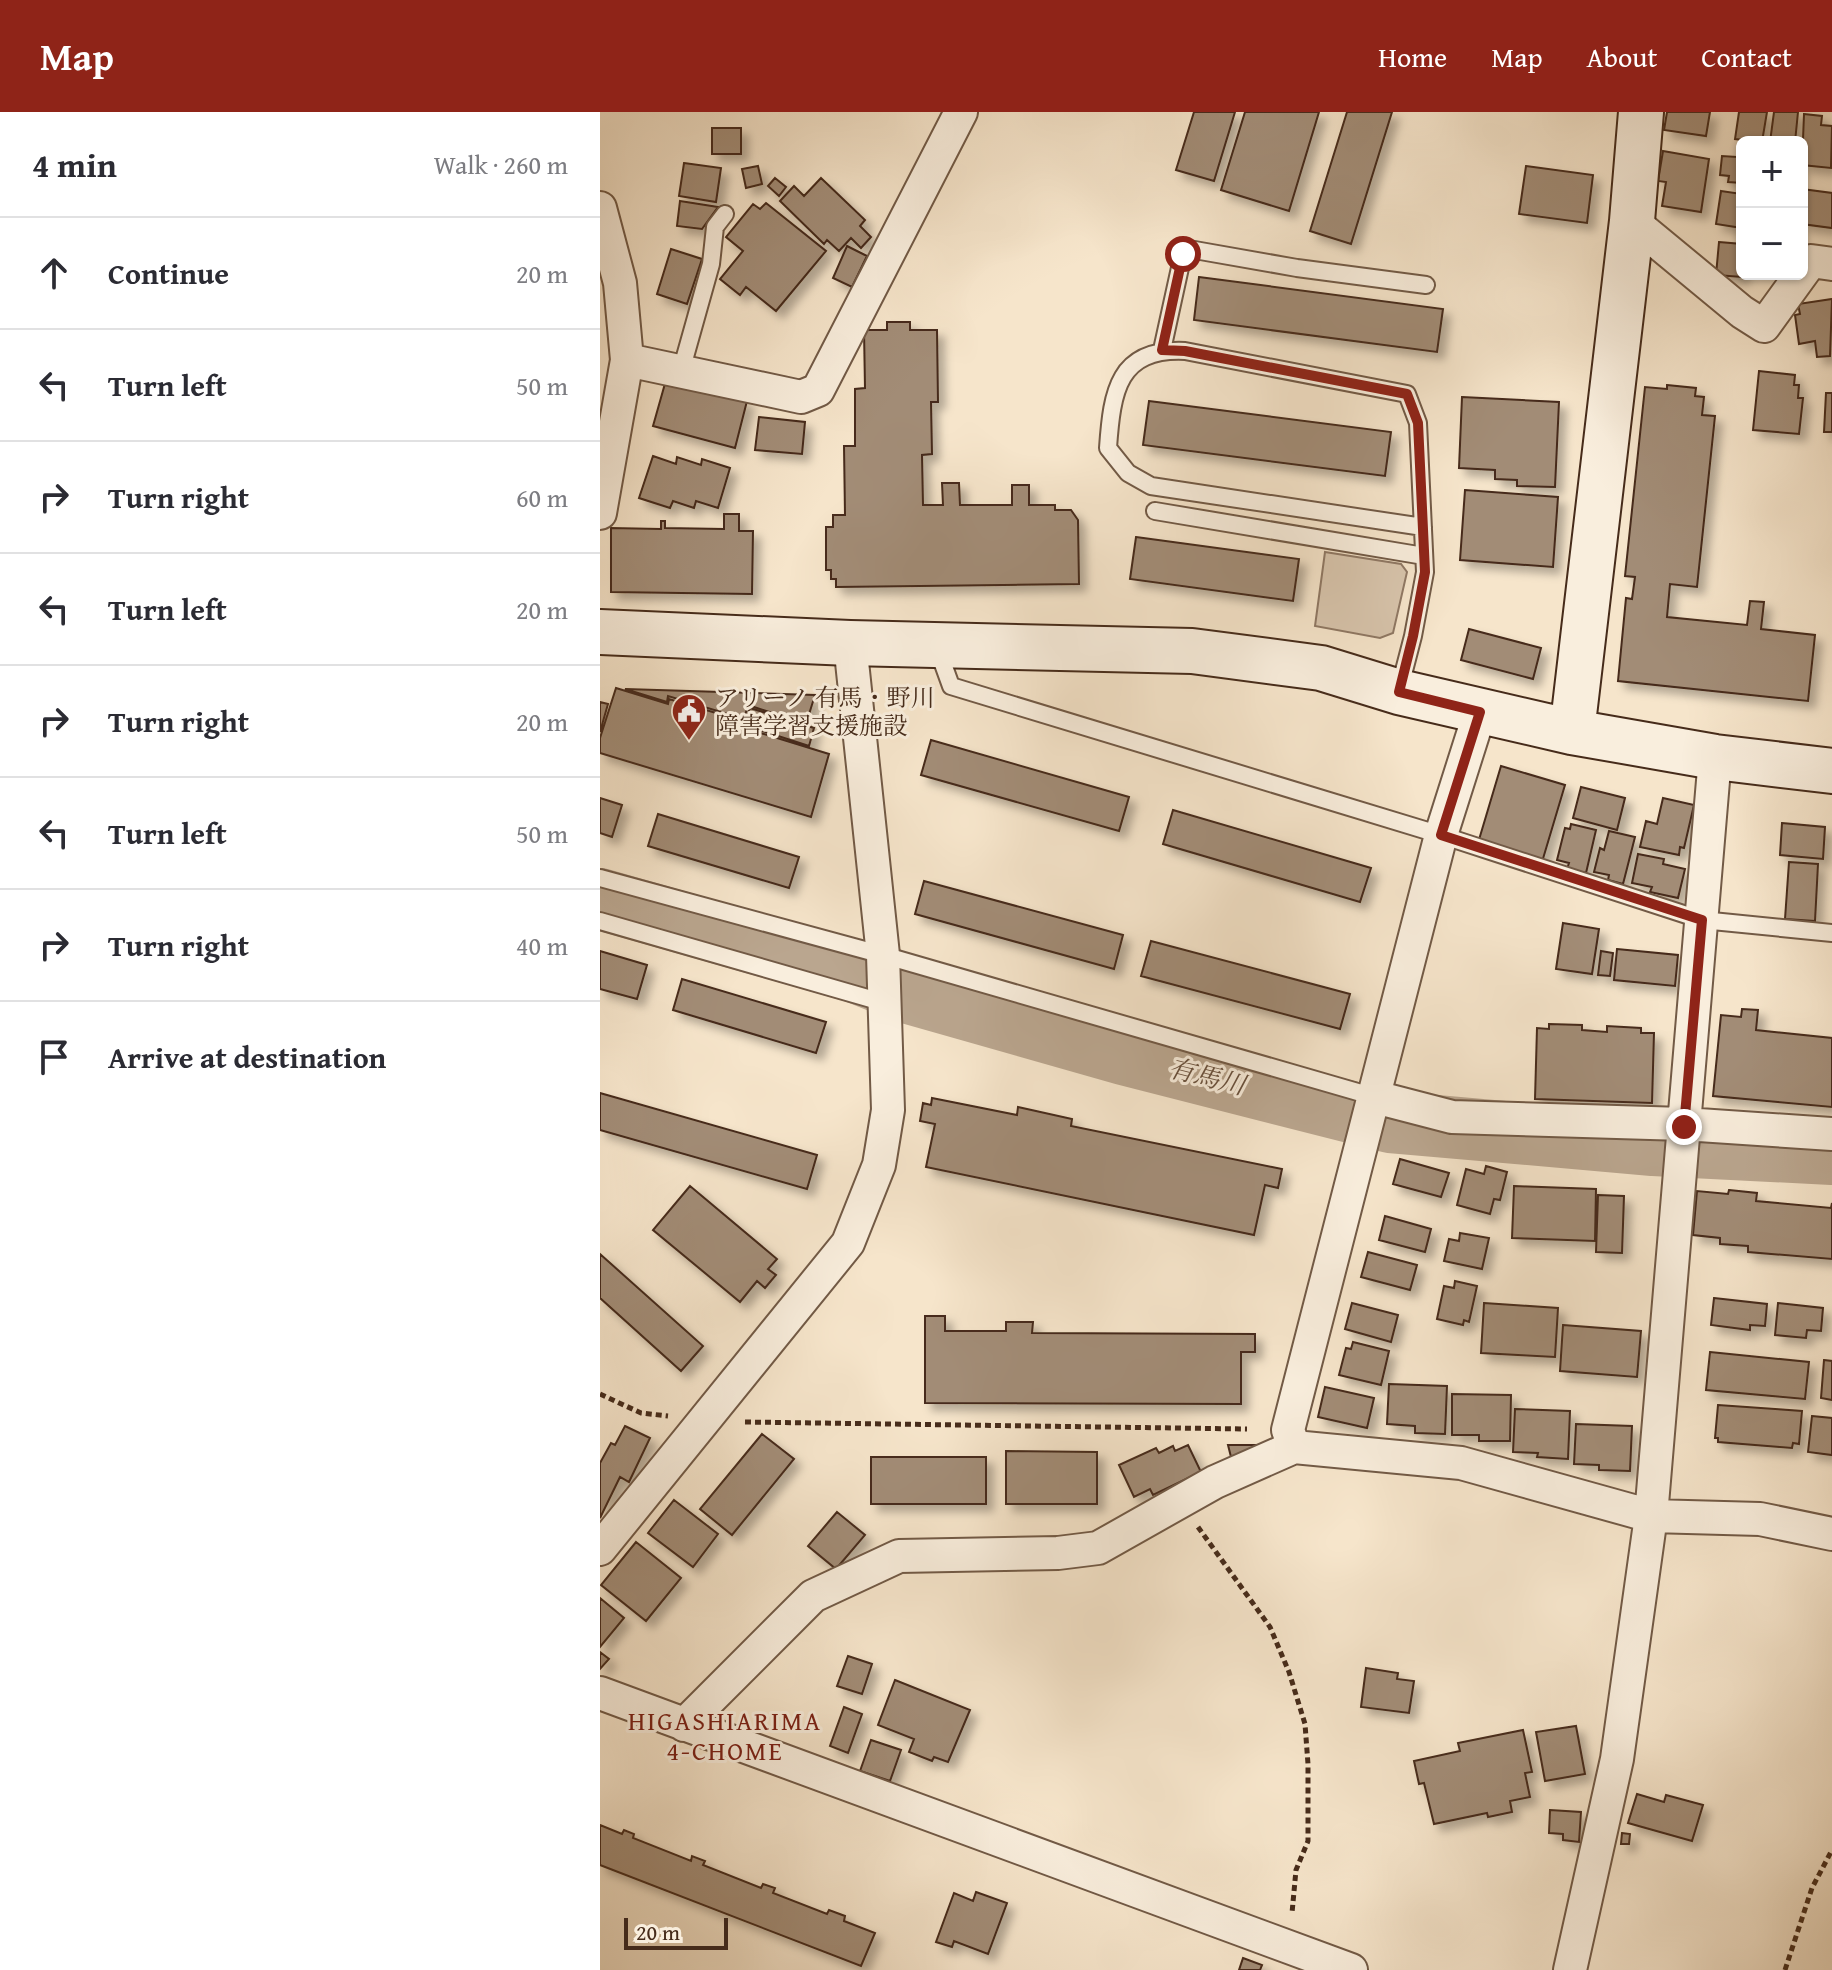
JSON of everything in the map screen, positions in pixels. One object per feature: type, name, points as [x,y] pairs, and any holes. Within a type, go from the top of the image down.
[{"type":"street","points":[[627,360],[801,397],[818,390],[961,112]]},
{"type":"street","points":[[1572,732],[1632,221],[1641,112]]},
{"type":"street","points":[[600,208],[620,283],[627,360],[600,513]]},
{"type":"street","points":[[1632,221],[1742,312],[1764,326],[1811,261],[1832,264]]},
{"type":"street","points":[[600,632],[850,643],[1192,651],[1321,668],[1399,692],[1572,732],[1715,757],[1832,771]]},
{"type":"street","points":[[600,1549],[848,1243],[879,1165],[888,1110],[883,957],[850,643]]},
{"type":"street","points":[[1291,1438],[1441,835],[1480,712]]},
{"type":"street","points":[[1570,1970],[1617,1759],[1651,1516],[1715,757]]},
{"type":"street","points":[[1374,1099],[1452,1117],[1832,1134]]},
{"type":"street","points":[[684,1725],[813,1596],[899,1556],[1058,1553],[1098,1548],[1181,1504],[1291,1438],[1461,1463],[1651,1516],[1760,1519],[1832,1534]]},
{"type":"street","points":[[600,1693],[1288,1947],[1330,1966]]},
{"type":"lane","points":[[681,371],[711,264],[715,227],[725,214]]},
{"type":"lane","points":[[1162,350],[1183,254],[1189,249],[1297,268],[1426,285]]},
{"type":"lane","points":[[1399,692],[1425,572],[1424,556],[1423,527],[1418,423],[1407,394],[1185,351],[1162,350],[1139,357],[1122,377],[1110,413],[1108,448],[1128,473],[1151,486],[1423,527]]},
{"type":"lane","points":[[1155,511],[1424,556]]},
{"type":"lane","points":[[936,645],[951,686],[1441,835],[1702,920],[1832,933]]},
{"type":"lane","points":[[600,878],[1374,1099]]},
{"type":"lane","points":[[600,921],[885,1001]]},
{"type":"path","points":[[600,1394],[641,1413],[704,1421],[1291,1438]]},
{"type":"path","points":[[1181,1504],[1270,1627],[1289,1672],[1305,1724],[1308,1841],[1296,1870],[1288,1947]]},
{"type":"path","points":[[1785,1970],[1812,1888],[1832,1850]]},
{"type":"shaded area","points":[[1325,552],[1401,564],[1407,572],[1393,633],[1380,638],[1315,626]]},
{"type":"building","points":[[1194,112],[1235,112],[1214,181],[1176,170]]},
{"type":"building","points":[[1245,112],[1319,112],[1289,211],[1221,190]]},
{"type":"building","points":[[1347,112],[1392,112],[1351,244],[1310,231]]},
{"type":"building","points":[[1667,112],[1710,112],[1706,136],[1664,130]]},
{"type":"building","points":[[1739,112],[1767,112],[1763,136],[1736,136],[1735,139]]},
{"type":"building","points":[[1774,112],[1798,112],[1796,136],[1771,136]]},
{"type":"building","points":[[1804,114],[1822,116],[1821,125],[1832,126],[1831,168],[1808,166],[1808,136],[1803,136]]},
{"type":"building","points":[[712,128],[741,128],[741,154],[712,154]]},
{"type":"building","points":[[1663,151],[1709,159],[1701,212],[1662,206],[1666,182],[1658,181]]},
{"type":"building","points":[[1722,156],[1736,157],[1736,183],[1728,182],[1729,176],[1720,175]]},
{"type":"building","points":[[684,163],[721,168],[716,202],[679,196]]},
{"type":"building","points":[[758,166],[762,184],[746,188],[742,169]]},
{"type":"building","points":[[1526,166],[1593,175],[1587,223],[1519,214]]},
{"type":"building","points":[[775,178],[786,187],[779,196],[768,186]]},
{"type":"building","points":[[821,178],[865,220],[860,226],[871,237],[861,248],[851,238],[839,251],[827,240],[824,244],[780,201],[794,186],[804,196]]},
{"type":"building","points":[[1808,190],[1832,193],[1832,228],[1808,225]]},
{"type":"building","points":[[1721,191],[1736,193],[1736,227],[1716,224]]},
{"type":"building","points":[[680,201],[718,207],[702,229],[677,226]]},
{"type":"building","points":[[766,203],[826,251],[776,311],[746,287],[740,295],[720,279],[743,251],[726,237],[753,204],[760,209]]},
{"type":"building","points":[[1719,242],[1736,243],[1736,277],[1716,275]]},
{"type":"building","points":[[847,246],[867,256],[852,287],[833,278]]},
{"type":"building","points":[[671,249],[702,259],[687,304],[657,294]]},
{"type":"building","points":[[1199,277],[1443,309],[1437,352],[1194,320]]},
{"type":"building","points":[[1832,299],[1830,356],[1817,357],[1815,341],[1799,344],[1795,315],[1800,314],[1798,304]]},
{"type":"building","points":[[887,322],[910,322],[910,330],[937,330],[938,402],[931,402],[932,454],[922,455],[923,505],[943,505],[942,483],[959,483],[960,505],[1012,505],[1012,485],[1029,485],[1029,505],[1055,505],[1055,510],[1071,510],[1078,520],[1079,584],[836,587],[836,579],[831,579],[831,570],[826,570],[826,527],[833,527],[833,515],[845,515],[844,446],[855,446],[855,389],[865,388],[864,330],[887,330]]},
{"type":"building","points":[[1759,371],[1795,375],[1794,385],[1799,385],[1798,398],[1803,398],[1799,434],[1753,430]]},
{"type":"building","points":[[666,380],[747,401],[735,448],[653,426]]},
{"type":"building","points":[[1667,385],[1696,388],[1695,396],[1704,397],[1702,415],[1715,416],[1697,587],[1670,584],[1667,617],[1747,625],[1750,601],[1764,602],[1761,629],[1815,635],[1808,701],[1618,681],[1626,598],[1632,599],[1635,577],[1625,576],[1645,387],[1667,389]]},
{"type":"building","points":[[1826,393],[1832,393],[1832,432],[1824,432]]},
{"type":"building","points":[[1462,397],[1559,402],[1555,487],[1517,486],[1517,480],[1495,479],[1495,470],[1459,468]]},
{"type":"building","points":[[1149,401],[1391,432],[1385,476],[1143,445]]},
{"type":"building","points":[[759,417],[805,422],[802,454],[755,450]]},
{"type":"building","points":[[653,456],[676,464],[677,457],[701,465],[702,459],[730,468],[718,508],[696,501],[694,508],[673,501],[670,508],[639,498]]},
{"type":"building","points":[[1465,490],[1558,497],[1553,567],[1460,560]]},
{"type":"building","points":[[724,514],[739,514],[739,531],[753,531],[752,594],[611,592],[611,528],[661,529],[661,521],[665,521],[665,528],[724,529]]},
{"type":"building","points":[[1136,537],[1299,559],[1293,601],[1130,579]]},
{"type":"building","points":[[1469,629],[1541,648],[1533,679],[1461,660]]},
{"type":"building","points":[[616,688],[668,704],[669,699],[743,721],[741,727],[829,754],[811,817],[600,753],[600,738]]},
{"type":"building","points":[[625,689],[815,695],[806,724],[748,705],[744,719],[668,696],[667,702]]},
{"type":"building","points":[[600,702],[608,704],[600,732]]},
{"type":"building","points":[[750,708],[814,728],[809,746],[744,725]]},
{"type":"building","points":[[931,740],[1129,797],[1119,831],[921,775]]},
{"type":"building","points":[[1501,766],[1565,785],[1542,862],[1478,843]]},
{"type":"building","points":[[1581,787],[1625,798],[1617,830],[1573,818]]},
{"type":"building","points":[[600,798],[622,805],[612,837],[600,833]]},
{"type":"building","points":[[1663,798],[1694,805],[1684,848],[1680,847],[1679,855],[1640,847],[1646,821],[1657,824]]},
{"type":"building","points":[[1173,810],[1371,868],[1360,902],[1163,844]]},
{"type":"building","points":[[658,814],[799,857],[789,888],[648,846]]},
{"type":"building","points":[[1782,823],[1825,827],[1823,859],[1780,855]]},
{"type":"building","points":[[1571,824],[1596,830],[1586,873],[1567,869],[1569,863],[1557,860],[1565,828],[1570,829]]},
{"type":"building","points":[[1609,831],[1635,837],[1623,884],[1608,880],[1609,875],[1594,872],[1600,848],[1604,850]]},
{"type":"building","points":[[1638,854],[1664,859],[1663,864],[1685,869],[1678,898],[1650,892],[1652,887],[1632,883]]},
{"type":"building","points":[[1789,862],[1818,864],[1815,921],[1785,919]]},
{"type":"building","points":[[924,881],[1123,935],[1114,969],[915,914]]},
{"type":"building","points":[[1563,923],[1599,929],[1592,974],[1556,969]]},
{"type":"building","points":[[1151,941],[1350,994],[1340,1029],[1141,976]]},
{"type":"building","points":[[1617,949],[1678,955],[1675,986],[1614,980]]},
{"type":"building","points":[[600,951],[647,965],[637,999],[600,989]]},
{"type":"building","points":[[1601,951],[1613,953],[1610,976],[1598,975]]},
{"type":"building","points":[[682,979],[826,1022],[816,1053],[673,1010]]},
{"type":"building","points":[[1742,1009],[1758,1010],[1756,1030],[1832,1038],[1832,1107],[1713,1096],[1721,1015],[1741,1017]]},
{"type":"building","points":[[1549,1024],[1582,1025],[1582,1030],[1607,1032],[1607,1026],[1641,1028],[1641,1033],[1654,1033],[1652,1103],[1535,1099],[1537,1028],[1549,1029]]},
{"type":"building","points":[[600,1093],[817,1155],[807,1189],[600,1130]]},
{"type":"building","points":[[932,1098],[1017,1115],[1018,1107],[1072,1119],[1071,1126],[1282,1169],[1278,1188],[1265,1185],[1254,1235],[926,1167],[935,1124],[920,1121],[923,1103],[931,1105]]},
{"type":"building","points":[[1400,1159],[1449,1173],[1441,1197],[1393,1184]]},
{"type":"building","points":[[1486,1166],[1507,1172],[1500,1200],[1494,1199],[1490,1214],[1457,1205],[1466,1169],[1484,1174]]},
{"type":"building","points":[[690,1186],[777,1259],[768,1269],[776,1275],[765,1288],[757,1281],[740,1302],[653,1230]]},
{"type":"building","points":[[1514,1186],[1596,1189],[1595,1241],[1512,1238]]},
{"type":"building","points":[[1729,1190],[1757,1193],[1756,1201],[1831,1208],[1832,1203],[1832,1259],[1748,1252],[1748,1246],[1720,1244],[1720,1238],[1693,1235],[1697,1191],[1728,1194]]},
{"type":"building","points":[[1598,1195],[1624,1196],[1622,1253],[1596,1252]]},
{"type":"building","points":[[1385,1216],[1431,1229],[1425,1252],[1379,1240]]},
{"type":"building","points":[[1460,1233],[1489,1238],[1482,1269],[1444,1261],[1449,1239],[1459,1241]]},
{"type":"building","points":[[1368,1252],[1417,1265],[1410,1290],[1361,1277]]},
{"type":"building","points":[[600,1254],[703,1346],[681,1371],[600,1298]]},
{"type":"building","points":[[1455,1281],[1477,1286],[1469,1322],[1464,1320],[1463,1325],[1437,1319],[1444,1286],[1454,1288]]},
{"type":"building","points":[[1714,1298],[1767,1304],[1765,1326],[1750,1325],[1750,1330],[1711,1325]]},
{"type":"building","points":[[1352,1303],[1398,1315],[1391,1342],[1345,1329]]},
{"type":"building","points":[[1484,1303],[1558,1308],[1555,1357],[1481,1353]]},
{"type":"building","points":[[1778,1303],[1823,1308],[1821,1331],[1807,1330],[1806,1338],[1775,1335]]},
{"type":"building","points":[[925,1316],[945,1316],[945,1331],[1006,1331],[1006,1322],[1033,1322],[1032,1333],[1255,1334],[1255,1352],[1241,1352],[1241,1404],[925,1403]]},
{"type":"building","points":[[1563,1325],[1641,1331],[1637,1377],[1560,1371]]},
{"type":"building","points":[[1353,1342],[1389,1351],[1381,1385],[1339,1375],[1346,1348],[1351,1349]]},
{"type":"building","points":[[1710,1352],[1809,1362],[1805,1399],[1706,1390]]},
{"type":"building","points":[[1824,1360],[1832,1361],[1832,1400],[1821,1398]]},
{"type":"building","points":[[1389,1384],[1447,1386],[1445,1434],[1415,1433],[1415,1426],[1387,1424]]},
{"type":"building","points":[[1325,1387],[1374,1398],[1367,1428],[1318,1417]]},
{"type":"building","points":[[1452,1394],[1511,1395],[1510,1441],[1479,1441],[1479,1435],[1452,1435]]},
{"type":"building","points":[[1718,1405],[1802,1411],[1799,1444],[1793,1443],[1792,1448],[1718,1442],[1715,1438]]},
{"type":"building","points":[[1515,1409],[1570,1411],[1568,1459],[1513,1452]]},
{"type":"building","points":[[1812,1416],[1832,1418],[1832,1455],[1808,1452]]},
{"type":"building","points":[[1576,1424],[1632,1426],[1630,1471],[1599,1470],[1599,1465],[1574,1464]]},
{"type":"building","points":[[625,1426],[650,1438],[629,1482],[620,1477],[600,1518],[600,1463]]},
{"type":"building","points":[[762,1434],[794,1459],[732,1535],[700,1509]]},
{"type":"building","points":[[1188,1445],[1201,1472],[1153,1495],[1150,1489],[1134,1497],[1119,1465],[1156,1448],[1159,1453],[1173,1446],[1175,1451]]},
{"type":"building","points":[[1228,1445],[1266,1445],[1233,1465]]},
{"type":"building","points":[[1006,1451],[1097,1452],[1097,1504],[1006,1504]]},
{"type":"building","points":[[871,1457],[986,1457],[986,1504],[871,1504]]},
{"type":"building","points":[[674,1500],[718,1534],[693,1567],[648,1533]]},
{"type":"building","points":[[837,1512],[865,1535],[836,1569],[808,1546]]},
{"type":"building","points":[[636,1542],[681,1578],[646,1621],[601,1585]]},
{"type":"building","points":[[600,1598],[624,1618],[600,1647]]},
{"type":"building","points":[[600,1652],[609,1659],[600,1669]]},
{"type":"building","points":[[848,1656],[872,1664],[862,1694],[837,1686]]},
{"type":"building","points":[[1366,1668],[1398,1673],[1397,1679],[1414,1681],[1409,1713],[1361,1707]]},
{"type":"building","points":[[895,1680],[970,1710],[948,1762],[934,1757],[932,1761],[909,1752],[914,1739],[878,1725]]},
{"type":"building","points":[[844,1707],[862,1714],[848,1753],[830,1746]]},
{"type":"building","points":[[1576,1726],[1585,1774],[1545,1781],[1536,1732]]},
{"type":"building","points":[[1523,1730],[1532,1772],[1525,1773],[1530,1797],[1510,1801],[1512,1812],[1488,1817],[1487,1813],[1434,1824],[1424,1783],[1419,1784],[1414,1761],[1460,1751],[1458,1743]]},
{"type":"building","points":[[871,1740],[901,1750],[890,1781],[860,1771]]},
{"type":"building","points":[[1637,1794],[1664,1802],[1666,1795],[1703,1805],[1692,1841],[1628,1823]]},
{"type":"building","points":[[1550,1810],[1581,1812],[1579,1842],[1563,1840],[1563,1834],[1549,1833]]},
{"type":"building","points":[[600,1825],[622,1834],[624,1830],[634,1834],[633,1838],[691,1861],[692,1856],[705,1861],[703,1865],[761,1888],[763,1884],[775,1888],[773,1893],[827,1914],[829,1910],[845,1916],[844,1921],[875,1933],[861,1966],[600,1865]]},
{"type":"building","points":[[1622,1833],[1630,1834],[1629,1844],[1621,1844]]},
{"type":"building","points":[[976,1892],[1007,1903],[988,1954],[954,1941],[952,1947],[936,1942],[954,1893],[973,1901]]},
{"type":"building","points":[[1243,1958],[1262,1965],[1260,1970],[1239,1970]]},
{"type":"waterway","name":"有馬川","points":[[600,899],[855,972],[905,992],[1123,1054],[1390,1122],[1653,1145],[1832,1154]]},
{"type":"place","name":"アリーノ 有馬・野川 障害学習支援施設","points":[[689,742]]},
{"type":"district","name":"HIGASHIARIMA 4-CHOME","points":[[725,1735]]},
{"type":"route","points":[[1183,254],[1162,350],[1185,351],[1407,394],[1418,423],[1425,572],[1399,692],[1480,712],[1441,835],[1702,920],[1684,1127]]}]
